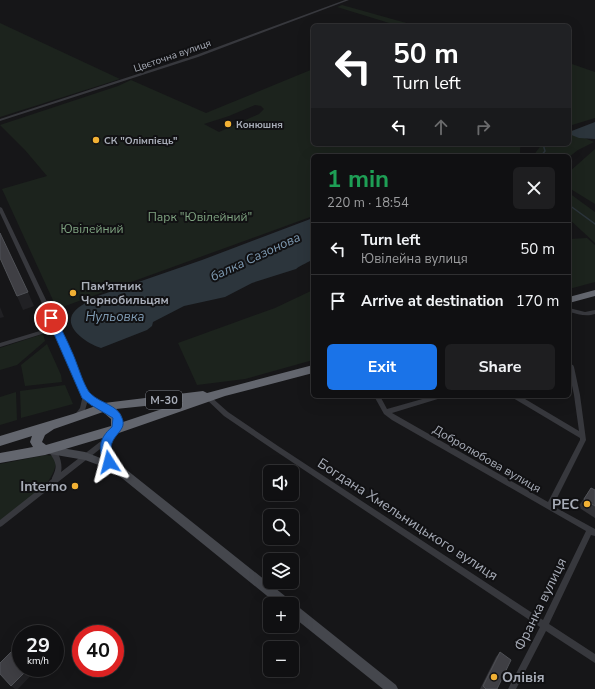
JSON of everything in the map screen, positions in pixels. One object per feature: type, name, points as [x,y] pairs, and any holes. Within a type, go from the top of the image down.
[{"type":"highway","points":[[571,299],[595,293]]},
{"type":"highway","name":"М-30","points":[[0,458],[48,450],[116,429],[224,392],[311,370]]},
{"type":"highway","name":"М-30","points":[[0,441],[73,419],[104,407],[224,392]]},
{"type":"highway","points":[[104,407],[114,413],[117,417],[118,421],[116,429]]},
{"type":"highway","points":[[48,450],[39,446],[36,442],[37,436],[42,430],[49,426]]},
{"type":"street","name":"Цвєточна вулиця","points":[[0,120],[197,56],[348,0]]},
{"type":"street","points":[[0,208],[68,352],[86,395],[104,407]]},
{"type":"street","points":[[571,311],[580,313],[594,313]]},
{"type":"street","points":[[0,346],[56,328]]},
{"type":"street","points":[[549,507],[583,440],[577,395],[571,367]]},
{"type":"street","points":[[73,419],[80,414],[83,409],[86,395]]},
{"type":"street","name":"Богдана Хмельницького вулиця","points":[[208,398],[226,414],[276,448],[595,659]]},
{"type":"street","name":"Добролюбова вулиця","points":[[378,398],[386,412],[394,418],[592,531]]},
{"type":"street","points":[[386,412],[434,398]]},
{"type":"street","points":[[518,398],[583,437]]},
{"type":"street","points":[[0,524],[107,439],[116,429]]},
{"type":"street","points":[[107,439],[105,453],[109,462],[277,597]]},
{"type":"street","points":[[48,450],[86,456],[118,469]]},
{"type":"street","points":[[48,450],[60,462],[60,467],[55,478],[50,484]]},
{"type":"street","name":"Франка вулиця","points":[[512,689],[592,531]]},
{"type":"street","points":[[299,615],[392,689]]},
{"type":"green space","points":[[342,5],[410,24],[392,24],[337,7]]},
{"type":"green space","points":[[0,23],[120,79],[0,117]]},
{"type":"green space","points":[[571,64],[595,72],[595,118],[571,125]]},
{"type":"green space","name":"Ювілейний","points":[[311,70],[311,146],[522,146],[519,154],[311,154],[311,217],[57,309],[2,189],[47,176],[25,150],[0,125],[118,86],[131,80],[206,113]],"holes":[[[255,105],[261,106],[264,109],[259,114],[219,132],[204,124],[229,116]]]},
{"type":"green space","points":[[571,132],[594,142],[571,155],[571,154],[534,154],[540,146],[571,146]]},
{"type":"green space","points":[[595,149],[595,204],[571,189],[571,170]]},
{"type":"green space","points":[[571,194],[595,212],[595,243],[571,221]]},
{"type":"green space","points":[[587,238],[595,245],[595,282],[571,288],[571,239]]},
{"type":"green space","points":[[311,291],[311,361],[245,379],[197,385],[178,343],[275,308]]},
{"type":"green space","points":[[43,334],[45,341],[17,365],[0,370],[0,348]]},
{"type":"green space","points":[[47,344],[61,375],[62,382],[25,386],[21,365]]},
{"type":"green space","points":[[65,385],[73,404],[21,418],[20,391]]},
{"type":"green space","points":[[16,392],[17,420],[0,425],[0,397]]},
{"type":"green space","points":[[46,455],[54,456],[57,459],[50,479],[35,496],[0,523],[0,464]]},
{"type":"water","points":[[595,122],[595,139],[579,138],[571,135],[571,131]]},
{"type":"water","name":"Нульовка","points":[[311,219],[311,260],[296,269],[252,283],[225,297],[184,306],[153,322],[152,326],[147,330],[101,348],[85,340],[75,331],[72,326],[71,321],[74,312],[95,297],[202,260]]},
{"type":"building","points":[[0,233],[28,292],[17,296],[0,258]]},
{"type":"building","points":[[591,488],[595,490],[595,506],[584,499]]},
{"type":"building","points":[[12,651],[12,677],[20,677],[11,686],[0,674],[0,663]]},
{"type":"building","name":"Олівія","points":[[500,652],[511,660],[497,689],[486,689],[483,686]]},
{"type":"waterway","name":"балка Сазонова","points":[[543,154],[545,151],[544,146]]},
{"type":"waterway","points":[[571,206],[595,224]]},
{"type":"place","name":"Конюшня","points":[[228,124]]},
{"type":"place","name":"СК \"Олімпієць\"","points":[[96,140]]},
{"type":"place","name":"Пам'ятник Чорнобильцям","points":[[73,293]]},
{"type":"place","name":"Interno","points":[[75,486]]},
{"type":"place","name":"РЕС","points":[[587,504]]},
{"type":"place","name":"Олівія","points":[[494,677]]},
{"type":"route","points":[[51,318],[68,352],[86,395],[94,402],[114,413],[117,417],[118,425],[107,439],[105,445],[105,453],[109,462]]},
{"type":"park label","name":"Парк \"Ювілейний\"","points":[[200,217]]}]
